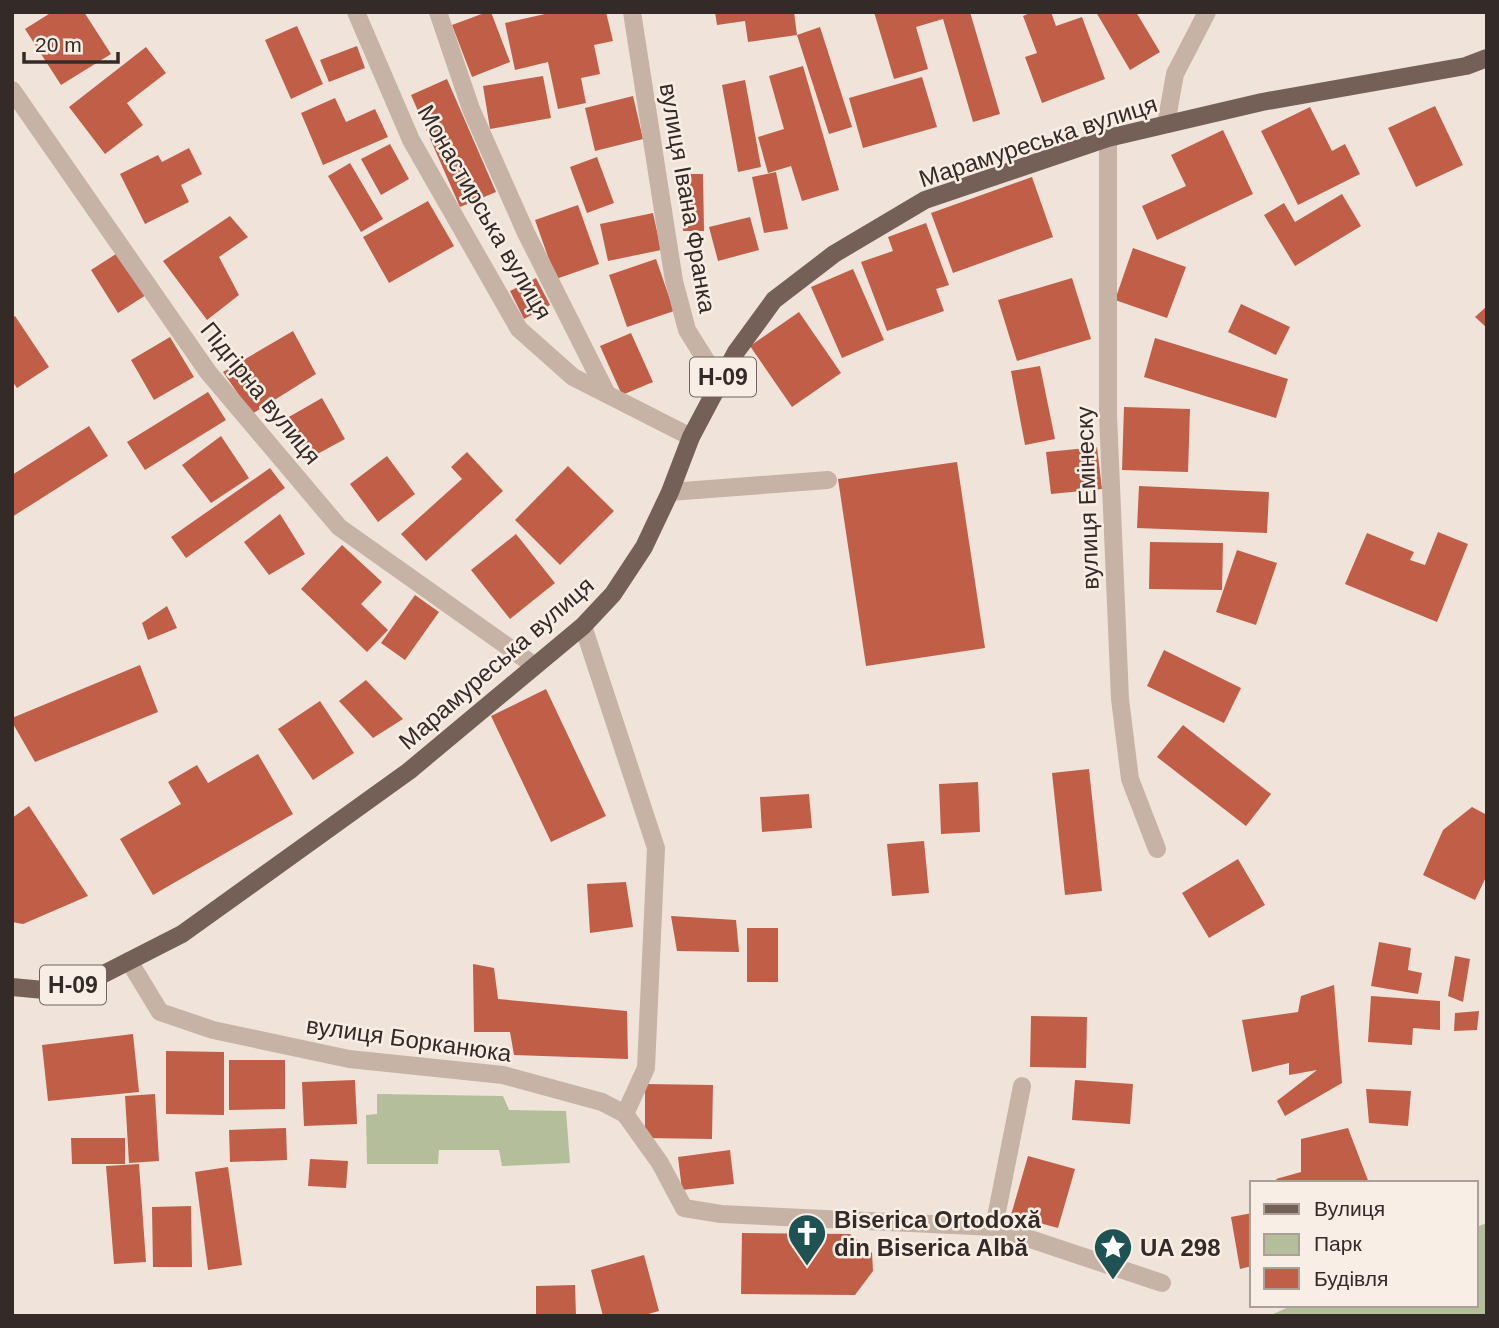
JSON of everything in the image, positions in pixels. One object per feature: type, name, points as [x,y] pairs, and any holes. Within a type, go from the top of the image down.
[{"type":"main road","name":"Марамуреська вулиця","points":[[129,961],[181,934],[409,771],[583,626],[613,594],[644,547],[670,492],[691,437],[736,352],[774,300],[834,254],[925,200],[1108,138],[1262,102],[1466,66],[1487,58]]},
{"type":"main road","name":"Н-09","points":[[12,987],[44,990],[86,983],[129,961]]},
{"type":"street","name":"Монастирська вулиця","points":[[356,12],[411,140],[519,329],[573,377],[691,437]]},
{"type":"street","points":[[438,12],[471,109],[526,233],[607,394]]},
{"type":"street","name":"вулиця Івана Франка","points":[[632,12],[674,281],[687,330],[720,383]]},
{"type":"street","points":[[1166,124],[1175,74],[1207,12]]},
{"type":"street","name":"Підгірна вулиця","points":[[12,90],[208,372],[339,527],[535,666]]},
{"type":"street","name":"вулиця Емінеску","points":[[1108,138],[1108,415],[1120,699],[1130,779],[1157,849]]},
{"type":"street","points":[[670,492],[828,481]]},
{"type":"street","points":[[583,626],[656,848],[646,1068],[625,1114],[660,1163],[684,1208],[721,1214],[993,1227],[1163,1283]]},
{"type":"street","name":"вулиця Борканюка","points":[[129,961],[160,1012],[214,1030],[349,1059],[503,1074],[601,1102],[625,1114]]},
{"type":"street","points":[[993,1227],[1022,1086]]},
{"type":"green space","points":[[377,1094],[503,1096],[509,1110],[566,1111],[570,1163],[502,1166],[499,1150],[439,1150],[438,1164],[367,1164],[366,1115],[377,1114]]},
{"type":"green space","points":[[1487,1223],[1487,1316],[1269,1316],[1289,1307],[1478,1307],[1478,1226]]},
{"type":"building","points":[[52,12],[84,12],[111,54],[61,85],[25,29]]},
{"type":"building","points":[[491,12],[510,62],[472,77],[452,25]]},
{"type":"building","points":[[554,12],[606,12],[613,41],[594,45],[600,74],[581,78],[586,103],[558,109],[548,62],[515,70],[505,23]]},
{"type":"building","points":[[715,12],[794,12],[797,35],[748,42],[745,21],[717,25]]},
{"type":"building","points":[[874,12],[970,12],[1000,114],[973,122],[943,19],[916,27],[928,69],[894,79]]},
{"type":"building","points":[[1032,12],[1051,12],[1056,26],[1082,17],[1105,79],[1042,103],[1025,57],[1037,53],[1023,16]]},
{"type":"building","points":[[1096,12],[1136,12],[1160,52],[1130,70]]},
{"type":"building","points":[[297,26],[323,84],[291,99],[265,40]]},
{"type":"building","points":[[820,27],[852,127],[829,134],[797,35]]},
{"type":"building","points":[[357,46],[365,68],[329,82],[320,60]]},
{"type":"building","points":[[146,47],[166,73],[127,103],[143,125],[105,154],[69,107]]},
{"type":"building","points":[[803,66],[839,190],[802,201],[791,166],[768,173],[758,137],[784,129],[769,76]]},
{"type":"building","points":[[543,76],[551,118],[490,129],[483,86]]},
{"type":"building","points":[[922,77],[937,127],[863,148],[849,98]]},
{"type":"building","points":[[447,79],[496,192],[460,207],[411,95]]},
{"type":"building","points":[[745,80],[761,167],[738,172],[722,85]]},
{"type":"building","points":[[633,96],[643,139],[595,151],[585,108]]},
{"type":"building","points":[[335,98],[346,122],[375,109],[388,137],[323,165],[301,113]]},
{"type":"building","points":[[1435,106],[1463,165],[1416,187],[1388,128]]},
{"type":"building","points":[[1310,107],[1332,151],[1345,144],[1360,174],[1298,205],[1261,131]]},
{"type":"building","points":[[1223,130],[1253,194],[1157,240],[1142,206],[1186,186],[1171,155]]},
{"type":"building","points":[[390,144],[409,179],[381,195],[361,159]]},
{"type":"building","points":[[189,148],[202,174],[181,185],[189,202],[145,224],[120,174],[158,155],[162,162]]},
{"type":"building","points":[[597,157],[614,203],[587,213],[570,167]]},
{"type":"building","points":[[350,163],[383,219],[361,232],[328,176]]},
{"type":"building","points":[[776,172],[788,229],[764,233],[752,177]]},
{"type":"building","points":[[682,174],[703,174],[704,231],[683,231]]},
{"type":"building","points":[[1032,177],[1053,237],[953,273],[931,213]]},
{"type":"building","points":[[1342,194],[1361,226],[1295,266],[1264,215],[1284,203],[1295,222]]},
{"type":"building","points":[[428,201],[454,246],[389,283],[363,237]]},
{"type":"building","points":[[578,205],[599,264],[556,279],[535,220]]},
{"type":"building","points":[[653,213],[661,250],[608,261],[600,224]]},
{"type":"building","points":[[230,216],[248,237],[219,257],[239,295],[207,320],[163,261]]},
{"type":"building","points":[[750,217],[759,250],[718,261],[709,227]]},
{"type":"building","points":[[926,223],[949,285],[936,289],[944,311],[887,331],[861,262],[893,251],[888,237]]},
{"type":"building","points":[[1133,248],[1186,267],[1167,318],[1115,300]]},
{"type":"building","points":[[119,252],[146,295],[118,313],[91,270]]},
{"type":"building","points":[[656,259],[674,311],[627,327],[609,275]]},
{"type":"building","points":[[853,269],[884,340],[842,358],[811,287]]},
{"type":"building","points":[[536,278],[550,305],[524,319],[510,291]]},
{"type":"building","points":[[1072,278],[1091,339],[1017,361],[998,300]]},
{"type":"building","points":[[1241,304],[1290,327],[1276,355],[1228,332]]},
{"type":"building","points":[[1487,306],[1487,328],[1475,317]]},
{"type":"building","points":[[799,312],[841,373],[792,407],[750,346]]},
{"type":"building","points":[[15,316],[49,367],[17,388],[12,381],[12,318]]},
{"type":"building","points":[[293,331],[316,374],[252,414],[223,372]]},
{"type":"building","points":[[631,333],[653,382],[622,395],[600,346]]},
{"type":"building","points":[[170,337],[194,377],[154,400],[131,360]]},
{"type":"building","points":[[1155,338],[1288,379],[1276,418],[1144,377]]},
{"type":"building","points":[[1040,366],[1055,439],[1025,445],[1011,371]]},
{"type":"building","points":[[208,392],[226,420],[145,470],[127,442]]},
{"type":"building","points":[[322,398],[345,439],[310,458],[287,418]]},
{"type":"building","points":[[1124,407],[1190,409],[1188,472],[1122,470]]},
{"type":"building","points":[[89,426],[108,456],[12,517],[12,475]]},
{"type":"building","points":[[221,436],[249,478],[211,503],[182,465]]},
{"type":"building","points":[[1097,447],[1102,489],[1051,494],[1046,452]]},
{"type":"building","points":[[467,452],[503,491],[426,561],[401,534],[462,479],[451,467]]},
{"type":"building","points":[[387,456],[415,494],[378,522],[350,484]]},
{"type":"building","points":[[957,462],[985,648],[866,666],[838,479]]},
{"type":"building","points":[[568,466],[614,511],[560,565],[515,520]]},
{"type":"building","points":[[270,468],[285,488],[186,558],[171,537]]},
{"type":"building","points":[[1139,486],[1269,492],[1267,533],[1137,528]]},
{"type":"building","points":[[280,514],[305,554],[269,575],[244,542]]},
{"type":"building","points":[[1438,532],[1468,544],[1437,622],[1345,584],[1367,533],[1414,552],[1410,560],[1425,565]]},
{"type":"building","points":[[516,534],[555,583],[510,619],[471,570]]},
{"type":"building","points":[[1150,542],[1223,543],[1222,590],[1149,589]]},
{"type":"building","points":[[342,545],[382,582],[361,604],[388,630],[367,652],[301,589]]},
{"type":"building","points":[[1237,550],[1277,563],[1256,625],[1216,612]]},
{"type":"building","points":[[415,595],[439,612],[405,660],[381,643]]},
{"type":"building","points":[[167,606],[177,628],[148,640],[142,623]]},
{"type":"building","points":[[1164,650],[1241,688],[1224,723],[1147,686]]},
{"type":"building","points":[[140,665],[158,712],[35,762],[12,718]]},
{"type":"building","points":[[366,680],[403,719],[373,738],[339,701]]},
{"type":"building","points":[[546,689],[606,816],[551,842],[491,716]]},
{"type":"building","points":[[320,701],[354,753],[313,780],[278,729]]},
{"type":"building","points":[[1183,725],[1271,794],[1246,826],[1157,757]]},
{"type":"building","points":[[258,754],[293,814],[153,895],[120,839],[181,804],[168,782],[197,765],[208,783]]},
{"type":"building","points":[[1089,769],[1102,891],[1065,895],[1052,773]]},
{"type":"building","points":[[978,782],[980,832],[941,834],[939,784]]},
{"type":"building","points":[[809,794],[812,828],[762,832],[760,797]]},
{"type":"building","points":[[29,806],[88,896],[23,924],[12,922],[12,818]]},
{"type":"building","points":[[1472,807],[1487,815],[1487,875],[1475,900],[1423,875],[1443,830]]},
{"type":"building","points":[[924,841],[929,893],[892,896],[887,844]]},
{"type":"building","points":[[1238,859],[1265,905],[1209,938],[1182,893]]},
{"type":"building","points":[[626,882],[633,927],[590,933],[587,884]]},
{"type":"building","points":[[671,916],[736,920],[739,952],[677,951]]},
{"type":"building","points":[[747,928],[778,928],[778,982],[747,982]]},
{"type":"building","points":[[1379,942],[1411,948],[1408,970],[1422,973],[1418,994],[1371,986]]},
{"type":"building","points":[[1455,956],[1470,959],[1463,1002],[1448,996]]},
{"type":"building","points":[[473,964],[494,968],[498,999],[627,1011],[628,1059],[514,1055],[510,1032],[474,1032]]},
{"type":"building","points":[[1334,985],[1342,1083],[1285,1116],[1277,1101],[1317,1070],[1289,1075],[1289,1063],[1252,1072],[1242,1020],[1298,1012],[1301,996]]},
{"type":"building","points":[[1371,996],[1440,1001],[1440,1030],[1413,1028],[1412,1045],[1368,1042]]},
{"type":"building","points":[[1479,1011],[1477,1030],[1454,1031],[1455,1013]]},
{"type":"building","points":[[1031,1016],[1087,1017],[1086,1068],[1030,1067]]},
{"type":"building","points":[[133,1034],[139,1092],[48,1101],[42,1045]]},
{"type":"building","points":[[166,1051],[224,1052],[224,1115],[166,1114]]},
{"type":"building","points":[[229,1060],[285,1060],[285,1109],[229,1110]]},
{"type":"building","points":[[355,1080],[357,1124],[304,1126],[302,1082]]},
{"type":"building","points":[[1075,1080],[1133,1084],[1130,1124],[1072,1120]]},
{"type":"building","points":[[645,1084],[713,1085],[712,1139],[645,1138]]},
{"type":"building","points":[[1366,1089],[1411,1091],[1408,1126],[1369,1123]]},
{"type":"building","points":[[155,1094],[159,1161],[129,1163],[125,1096]]},
{"type":"building","points":[[286,1128],[287,1160],[230,1162],[229,1130]]},
{"type":"building","points":[[1348,1128],[1368,1181],[1278,1181],[1276,1179],[1301,1172],[1301,1139]]},
{"type":"building","points":[[71,1138],[125,1138],[125,1164],[72,1164]]},
{"type":"building","points":[[730,1150],[734,1184],[682,1190],[678,1157]]},
{"type":"building","points":[[1028,1156],[1075,1169],[1058,1228],[1011,1215]]},
{"type":"building","points":[[310,1159],[348,1161],[346,1188],[308,1186]]},
{"type":"building","points":[[139,1164],[146,1262],[114,1264],[106,1166]]},
{"type":"building","points":[[228,1167],[242,1265],[208,1270],[195,1172]]},
{"type":"building","points":[[191,1206],[192,1267],[153,1267],[152,1207]]},
{"type":"building","points":[[1250,1213],[1250,1266],[1240,1269],[1231,1217]]},
{"type":"building","name":"Biserica Ortodoxă din Biserica Albă","points":[[742,1233],[850,1234],[872,1253],[873,1271],[855,1295],[741,1294]]},
{"type":"building","points":[[644,1255],[659,1311],[641,1316],[603,1316],[591,1270]]},
{"type":"building","points":[[575,1285],[576,1316],[536,1316],[536,1286]]},
{"type":"place","name":"Biserica Ortodoxă din Biserica Albă","points":[[807,1267]]},
{"type":"place","name":"UA 298","points":[[1113,1281]]}]
